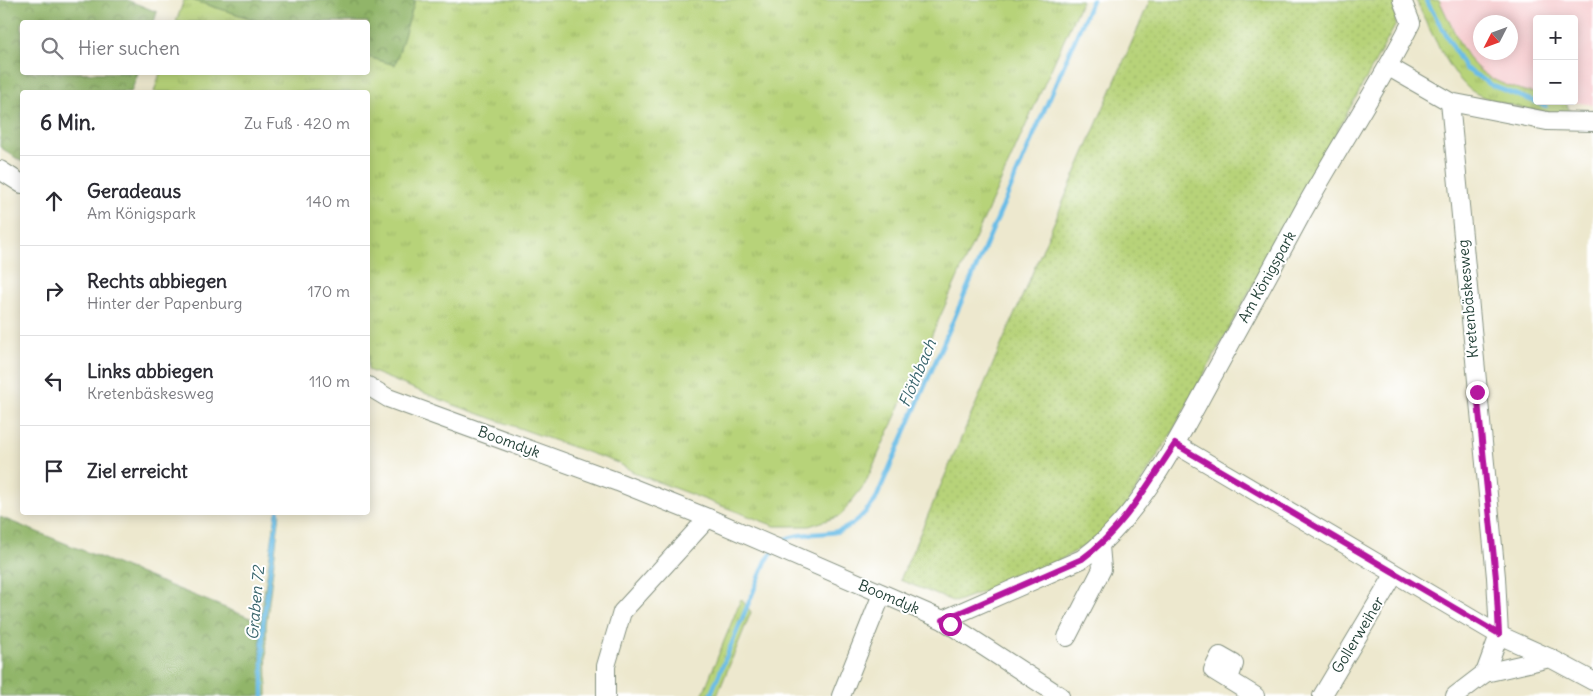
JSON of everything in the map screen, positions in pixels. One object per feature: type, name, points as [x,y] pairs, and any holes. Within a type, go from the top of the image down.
[{"type":"street","name":"Am Königspark","points":[[943,620],[1082,559],[1100,546],[1126,518],[1175,444],[1314,191],[1389,67],[1411,23],[1402,0]]},
{"type":"street","points":[[1389,67],[1450,102],[1547,121],[1593,122]]},
{"type":"street","name":"Kretenbäskesweg","points":[[1450,102],[1496,578],[1499,634],[1485,673]]},
{"type":"street","points":[[0,170],[20,183]]},
{"type":"street","name":"Boomdyk","points":[[370,387],[388,398],[618,482],[708,518],[943,620],[1049,693]]},
{"type":"street","points":[[1175,444],[1394,575],[1499,634],[1593,681]]},
{"type":"street","points":[[606,696],[606,666],[622,612],[708,518]]},
{"type":"street","points":[[1067,637],[1102,569],[1100,546]]},
{"type":"street","name":"Gollerweiher","points":[[1322,696],[1394,575]]},
{"type":"street","points":[[841,696],[882,594]]},
{"type":"street","points":[[1455,696],[1485,673],[1550,658]]},
{"type":"street","points":[[1229,679],[1255,696]]},
{"type":"shaded area","points":[[1439,0],[1593,0],[1593,105],[1578,103],[1578,15],[1533,15],[1533,93],[1514,89],[1484,76],[1470,62]]},
{"type":"green space","points":[[0,0],[127,0],[157,12],[155,20],[20,20],[20,75],[137,75],[132,90],[20,90],[20,161],[0,147]]},
{"type":"green space","points":[[184,0],[192,0],[256,20],[177,20]]},
{"type":"green space","points":[[192,0],[415,0],[395,65],[370,58],[370,20],[256,20]]},
{"type":"green space","points":[[415,0],[1082,0],[865,484],[840,516],[809,526],[775,526],[637,474],[618,463],[454,405],[370,371],[370,90],[155,90],[159,75],[370,75],[370,58],[395,65]]},
{"type":"green space","points":[[1150,0],[1394,0],[1396,24],[1171,434],[1130,500],[1109,528],[1081,548],[1044,569],[955,602],[900,580]]},
{"type":"green space","points":[[1416,0],[1439,0],[1464,51],[1483,73],[1496,81],[1533,93],[1533,105],[1567,105],[1573,117],[1506,104],[1472,91],[1456,75]]},
{"type":"green space","points":[[276,515],[280,515],[266,625],[267,696],[262,696],[260,622]]},
{"type":"green space","points":[[0,517],[260,622],[262,696],[0,696]]},
{"type":"green space","points":[[741,599],[751,612],[717,696],[702,696]]},
{"type":"waterway","name":"Flöthbach","points":[[779,544],[798,535],[844,529],[859,519],[875,501],[1092,0]]},
{"type":"waterway","points":[[1426,0],[1465,68],[1493,86],[1546,106]]},
{"type":"waterway","name":"Graben 72","points":[[263,696],[263,624],[278,515]]},
{"type":"waterway","name":"Flöthbach","points":[[710,696],[766,561],[773,552]]},
{"type":"route","points":[[950,624],[943,620],[1082,559],[1100,546],[1126,518],[1175,444],[1394,575],[1499,634],[1496,578],[1477,392]]}]
